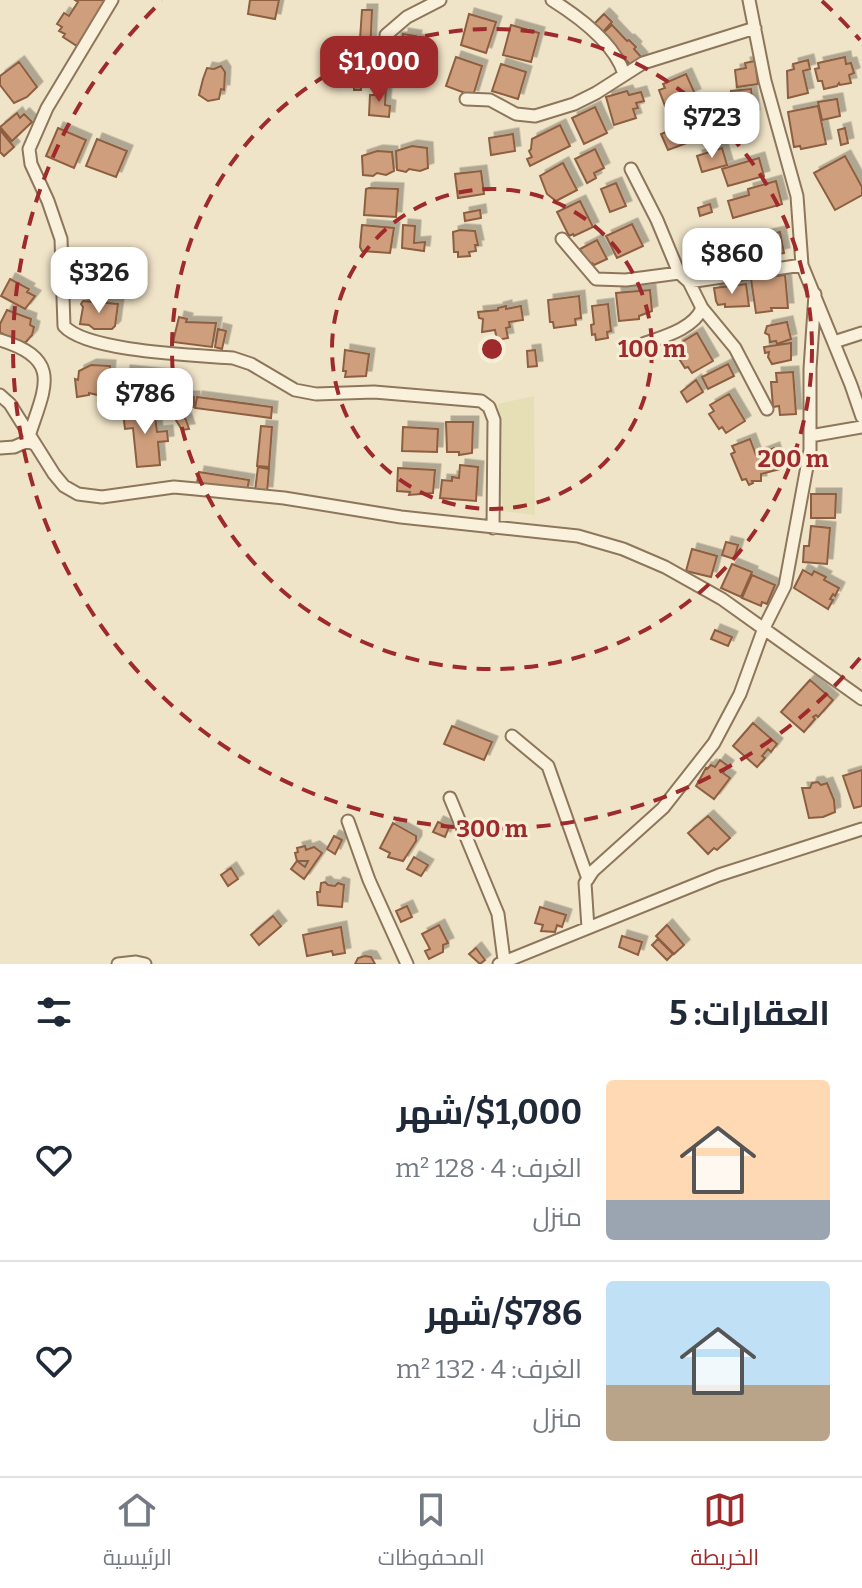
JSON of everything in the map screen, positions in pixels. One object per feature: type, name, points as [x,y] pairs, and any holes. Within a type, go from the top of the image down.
[{"type":"street","points":[[112,0],[47,108],[29,149],[31,164],[61,239],[64,326],[79,338],[123,347],[233,358],[251,364],[295,390],[305,392],[374,392],[481,401],[489,407],[494,420],[493,528]]},
{"type":"street","points":[[386,35],[407,17],[440,0]]},
{"type":"street","points":[[552,0],[605,43],[620,62],[624,74]]},
{"type":"street","points":[[749,0],[772,109],[797,196],[802,265],[862,417]]},
{"type":"street","points":[[466,99],[490,100],[516,114],[535,116],[574,104],[643,63],[755,28]]},
{"type":"street","points":[[631,169],[679,273],[689,282],[702,308],[735,348],[767,409]]},
{"type":"street","points":[[562,239],[596,279],[626,280],[679,273]]},
{"type":"street","points":[[689,282],[802,265]]},
{"type":"street","points":[[588,928],[585,894],[588,879],[663,808],[714,743],[740,694],[764,628],[785,586],[810,450],[815,294]]},
{"type":"street","points":[[643,344],[692,322],[702,308]]},
{"type":"street","points":[[834,342],[862,333]]},
{"type":"street","points":[[0,340],[32,352],[44,371],[44,390],[31,440]]},
{"type":"street","points":[[0,395],[10,404],[64,486],[78,494],[102,497],[174,487],[578,536],[623,549],[676,573],[722,599],[862,699]]},
{"type":"street","points":[[810,436],[862,427]]},
{"type":"street","points":[[0,448],[14,447],[31,440]]},
{"type":"street","points":[[512,736],[548,766],[588,879]]},
{"type":"street","points":[[450,798],[498,914],[502,962],[719,875],[862,829]]},
{"type":"street","points":[[348,821],[379,904],[407,964]]},
{"type":"street","points":[[118,964],[145,964]]},
{"type":"shaded area","points":[[534,396],[535,515],[502,511],[498,404]]},
{"type":"building","points":[[75,0],[107,0],[77,46],[63,37],[65,34],[59,31],[62,27],[57,24],[64,13],[69,16],[78,2]]},
{"type":"building","points":[[250,0],[279,0],[275,19],[248,14]]},
{"type":"building","points":[[362,10],[372,10],[370,54],[359,54]]},
{"type":"building","points":[[469,14],[496,22],[486,53],[461,45]]},
{"type":"building","points":[[604,14],[612,22],[602,33],[593,25]]},
{"type":"building","points":[[511,25],[539,33],[531,62],[503,55]]},
{"type":"building","points":[[612,25],[636,47],[634,49],[642,58],[632,67],[603,33]]},
{"type":"building","points":[[403,34],[416,36],[415,40],[421,41],[425,54],[420,63],[400,64],[401,60],[393,59],[394,53],[390,53],[392,42],[403,38]]},
{"type":"building","points":[[456,57],[482,66],[473,96],[446,86]]},
{"type":"building","points":[[845,57],[846,64],[851,63],[854,73],[849,75],[851,83],[839,83],[824,89],[815,69],[819,68],[818,63]]},
{"type":"building","points":[[808,60],[810,69],[803,71],[808,93],[788,98],[787,71],[794,69],[793,64]]},
{"type":"building","points":[[755,61],[758,84],[737,87],[735,70],[746,68],[745,63]]},
{"type":"building","points":[[19,62],[37,87],[27,97],[14,103],[0,85],[0,76]]},
{"type":"building","points":[[346,63],[373,65],[371,86],[354,90],[354,85],[345,85]]},
{"type":"building","points":[[501,64],[526,72],[518,99],[492,91]]},
{"type":"building","points":[[221,66],[225,72],[224,90],[221,89],[219,99],[208,101],[199,95],[207,68]]},
{"type":"building","points":[[686,74],[695,94],[665,106],[659,90],[665,88],[663,84]]},
{"type":"building","points":[[375,88],[386,88],[385,105],[390,106],[389,117],[369,115],[370,95],[375,95]]},
{"type":"building","points":[[751,89],[754,115],[734,117],[731,91]]},
{"type":"building","points":[[627,91],[629,95],[641,92],[644,101],[636,103],[638,108],[633,109],[636,118],[614,125],[606,97]]},
{"type":"building","points":[[837,99],[840,116],[822,120],[818,102]]},
{"type":"building","points":[[708,104],[717,127],[695,135],[691,125],[679,126],[675,117]]},
{"type":"building","points":[[818,106],[826,144],[801,149],[800,146],[794,147],[788,112]]},
{"type":"building","points":[[595,107],[607,133],[584,144],[572,118]]},
{"type":"building","points":[[17,113],[20,118],[24,114],[32,122],[12,141],[0,127]]},
{"type":"building","points":[[560,125],[570,146],[530,166],[527,159],[532,157],[529,151],[532,139]]},
{"type":"building","points":[[681,126],[687,143],[668,150],[661,134]]},
{"type":"building","points":[[58,128],[86,140],[74,168],[46,156]]},
{"type":"building","points":[[845,128],[848,143],[841,145],[838,130]]},
{"type":"building","points":[[0,130],[14,147],[4,156],[0,152]]},
{"type":"building","points":[[513,134],[515,151],[491,155],[489,138]]},
{"type":"building","points":[[97,139],[127,151],[116,177],[86,166]]},
{"type":"building","points":[[412,146],[427,148],[428,168],[420,171],[409,169],[406,172],[397,170],[396,151]]},
{"type":"building","points":[[722,148],[727,165],[702,172],[697,156]]},
{"type":"building","points":[[595,149],[604,168],[594,173],[596,178],[587,183],[575,159]]},
{"type":"building","points":[[377,151],[392,152],[394,171],[386,175],[363,175],[362,156]]},
{"type":"building","points":[[845,156],[862,187],[862,195],[835,210],[814,173]]},
{"type":"building","points":[[759,158],[764,176],[728,186],[722,169]]},
{"type":"building","points":[[563,163],[577,190],[556,201],[547,194],[540,176]]},
{"type":"building","points":[[481,171],[484,194],[458,198],[455,174]]},
{"type":"building","points":[[776,181],[782,204],[733,218],[728,201],[749,195],[748,189]]},
{"type":"building","points":[[616,183],[626,206],[610,212],[601,189]]},
{"type":"building","points":[[366,189],[398,189],[396,217],[364,215]]},
{"type":"building","points":[[580,201],[593,227],[569,236],[557,212]]},
{"type":"building","points":[[710,204],[712,212],[700,216],[698,208]]},
{"type":"building","points":[[480,210],[481,218],[465,221],[464,213]]},
{"type":"building","points":[[632,224],[643,246],[617,258],[606,236]]},
{"type":"building","points":[[362,225],[394,228],[390,253],[362,251]]},
{"type":"building","points":[[403,225],[415,226],[414,243],[425,242],[424,251],[402,248]]},
{"type":"building","points":[[475,231],[478,245],[475,245],[476,251],[469,252],[470,256],[458,257],[458,252],[454,252],[453,232]]},
{"type":"building","points":[[780,232],[784,253],[747,261],[743,240]]},
{"type":"building","points":[[597,240],[607,259],[588,265],[580,249]]},
{"type":"building","points":[[724,241],[727,262],[698,267],[695,246]]},
{"type":"building","points":[[785,275],[788,308],[771,308],[772,311],[756,313],[751,279]]},
{"type":"building","points":[[10,279],[29,289],[27,292],[35,296],[25,309],[1,296]]},
{"type":"building","points":[[746,284],[749,306],[718,305],[714,288]]},
{"type":"building","points":[[650,290],[652,311],[639,316],[639,319],[619,321],[616,293]]},
{"type":"building","points":[[579,296],[581,318],[575,319],[576,325],[554,328],[553,322],[550,322],[548,300]]},
{"type":"building","points":[[83,301],[118,304],[115,326],[112,329],[94,329],[80,324]]},
{"type":"building","points":[[608,304],[611,331],[607,332],[608,338],[596,340],[595,334],[592,335],[592,306]]},
{"type":"building","points":[[506,306],[506,309],[521,306],[523,320],[509,322],[510,327],[506,328],[508,338],[497,340],[495,330],[482,332],[483,319],[479,318],[478,312]]},
{"type":"building","points":[[7,310],[31,319],[30,325],[34,327],[26,342],[18,343],[0,332],[0,324]]},
{"type":"building","points":[[179,317],[187,319],[186,322],[216,323],[212,347],[173,342]]},
{"type":"building","points":[[787,322],[791,339],[777,344],[776,341],[770,342],[769,335],[765,333],[767,326]]},
{"type":"building","points":[[218,329],[226,331],[222,349],[215,347]]},
{"type":"building","points":[[697,333],[713,361],[692,373],[676,354],[679,352],[677,345]]},
{"type":"building","points":[[791,343],[791,360],[772,364],[764,347]]},
{"type":"building","points":[[345,350],[369,354],[366,376],[345,377]]},
{"type":"building","points":[[535,350],[537,366],[528,367],[527,351]]},
{"type":"building","points":[[728,364],[734,376],[708,389],[702,377]]},
{"type":"building","points":[[91,365],[110,366],[108,392],[103,392],[102,396],[89,393],[77,397],[75,379],[78,380],[79,371]]},
{"type":"building","points":[[125,371],[165,375],[164,392],[123,389]]},
{"type":"building","points":[[793,372],[796,414],[780,415],[779,406],[773,407],[771,382],[777,382],[776,373]]},
{"type":"building","points":[[696,380],[703,392],[687,402],[681,392]]},
{"type":"building","points":[[729,394],[745,421],[726,433],[722,427],[719,429],[709,414],[714,411],[710,405]]},
{"type":"building","points":[[168,397],[194,397],[194,407],[168,406]]},
{"type":"building","points":[[197,397],[272,407],[271,418],[195,408]]},
{"type":"building","points":[[177,407],[189,429],[182,430],[171,412]]},
{"type":"building","points":[[154,409],[157,432],[167,431],[168,441],[158,442],[160,465],[137,467],[133,428],[125,429],[123,412]]},
{"type":"building","points":[[446,422],[473,422],[472,453],[459,455],[459,452],[447,452]]},
{"type":"building","points":[[261,426],[272,427],[269,467],[257,466]]},
{"type":"building","points":[[403,427],[438,429],[437,452],[402,451]]},
{"type":"building","points":[[750,439],[756,455],[774,448],[780,469],[761,474],[761,481],[752,481],[749,485],[746,479],[742,480],[731,454],[735,452],[732,446]]},
{"type":"building","points":[[460,465],[478,467],[476,501],[440,498],[442,480],[459,478]]},
{"type":"building","points":[[258,467],[269,469],[267,492],[255,491]]},
{"type":"building","points":[[398,468],[435,470],[433,493],[409,495],[410,492],[397,491]]},
{"type":"building","points":[[199,472],[249,480],[247,491],[197,483]]},
{"type":"building","points":[[811,494],[836,494],[835,518],[811,518]]},
{"type":"building","points":[[811,526],[830,528],[827,564],[803,562],[804,546],[809,546]]},
{"type":"building","points":[[726,542],[738,545],[734,559],[722,555]]},
{"type":"building","points":[[692,549],[717,556],[711,577],[686,571]]},
{"type":"building","points":[[732,564],[752,572],[741,597],[721,588]]},
{"type":"building","points":[[803,570],[826,577],[824,580],[839,588],[830,599],[833,600],[828,609],[794,588]]},
{"type":"building","points":[[752,575],[775,585],[767,604],[762,602],[761,606],[742,598]]},
{"type":"building","points":[[715,630],[732,637],[728,646],[711,639]]},
{"type":"building","points":[[810,680],[833,700],[818,717],[813,717],[815,719],[804,732],[781,712]]},
{"type":"building","points":[[753,723],[777,744],[771,752],[768,749],[757,767],[733,746]]},
{"type":"building","points":[[452,726],[492,742],[484,760],[444,744]]},
{"type":"building","points":[[720,760],[728,766],[723,773],[730,778],[714,799],[696,786],[706,768],[711,765],[715,767]]},
{"type":"building","points":[[862,770],[862,806],[854,808],[843,776]]},
{"type":"building","points":[[812,783],[821,785],[827,783],[835,812],[809,818],[802,788],[810,788]]},
{"type":"building","points":[[708,816],[730,838],[708,854],[688,833]]},
{"type":"building","points":[[438,822],[449,827],[445,837],[433,832]]},
{"type":"building","points":[[393,823],[416,836],[403,861],[388,857],[390,853],[380,848]]},
{"type":"building","points":[[334,836],[342,840],[335,854],[327,849]]},
{"type":"building","points":[[305,846],[306,850],[314,847],[322,853],[304,879],[291,869],[297,861],[297,848]]},
{"type":"building","points":[[414,857],[428,865],[421,876],[407,869]]},
{"type":"building","points":[[231,868],[238,879],[228,886],[221,875]]},
{"type":"building","points":[[321,883],[328,885],[344,885],[342,907],[318,905],[317,892],[320,892]]},
{"type":"building","points":[[407,906],[412,917],[401,922],[396,911]]},
{"type":"building","points":[[540,907],[566,915],[562,927],[557,925],[555,932],[541,931],[543,925],[535,923]]},
{"type":"building","points":[[273,916],[281,926],[259,945],[251,935]]},
{"type":"building","points":[[439,925],[448,943],[443,945],[443,952],[429,959],[425,951],[430,949],[422,934]]},
{"type":"building","points":[[667,925],[684,945],[674,954],[656,936]]},
{"type":"building","points":[[341,927],[345,953],[333,955],[332,951],[307,956],[303,935]]},
{"type":"building","points":[[622,936],[642,942],[638,955],[619,947]]},
{"type":"building","points":[[658,939],[673,954],[667,960],[652,945]]},
{"type":"building","points":[[476,948],[485,960],[480,964],[469,954]]},
{"type":"building","points":[[371,957],[375,964],[355,964],[358,958]]}]
